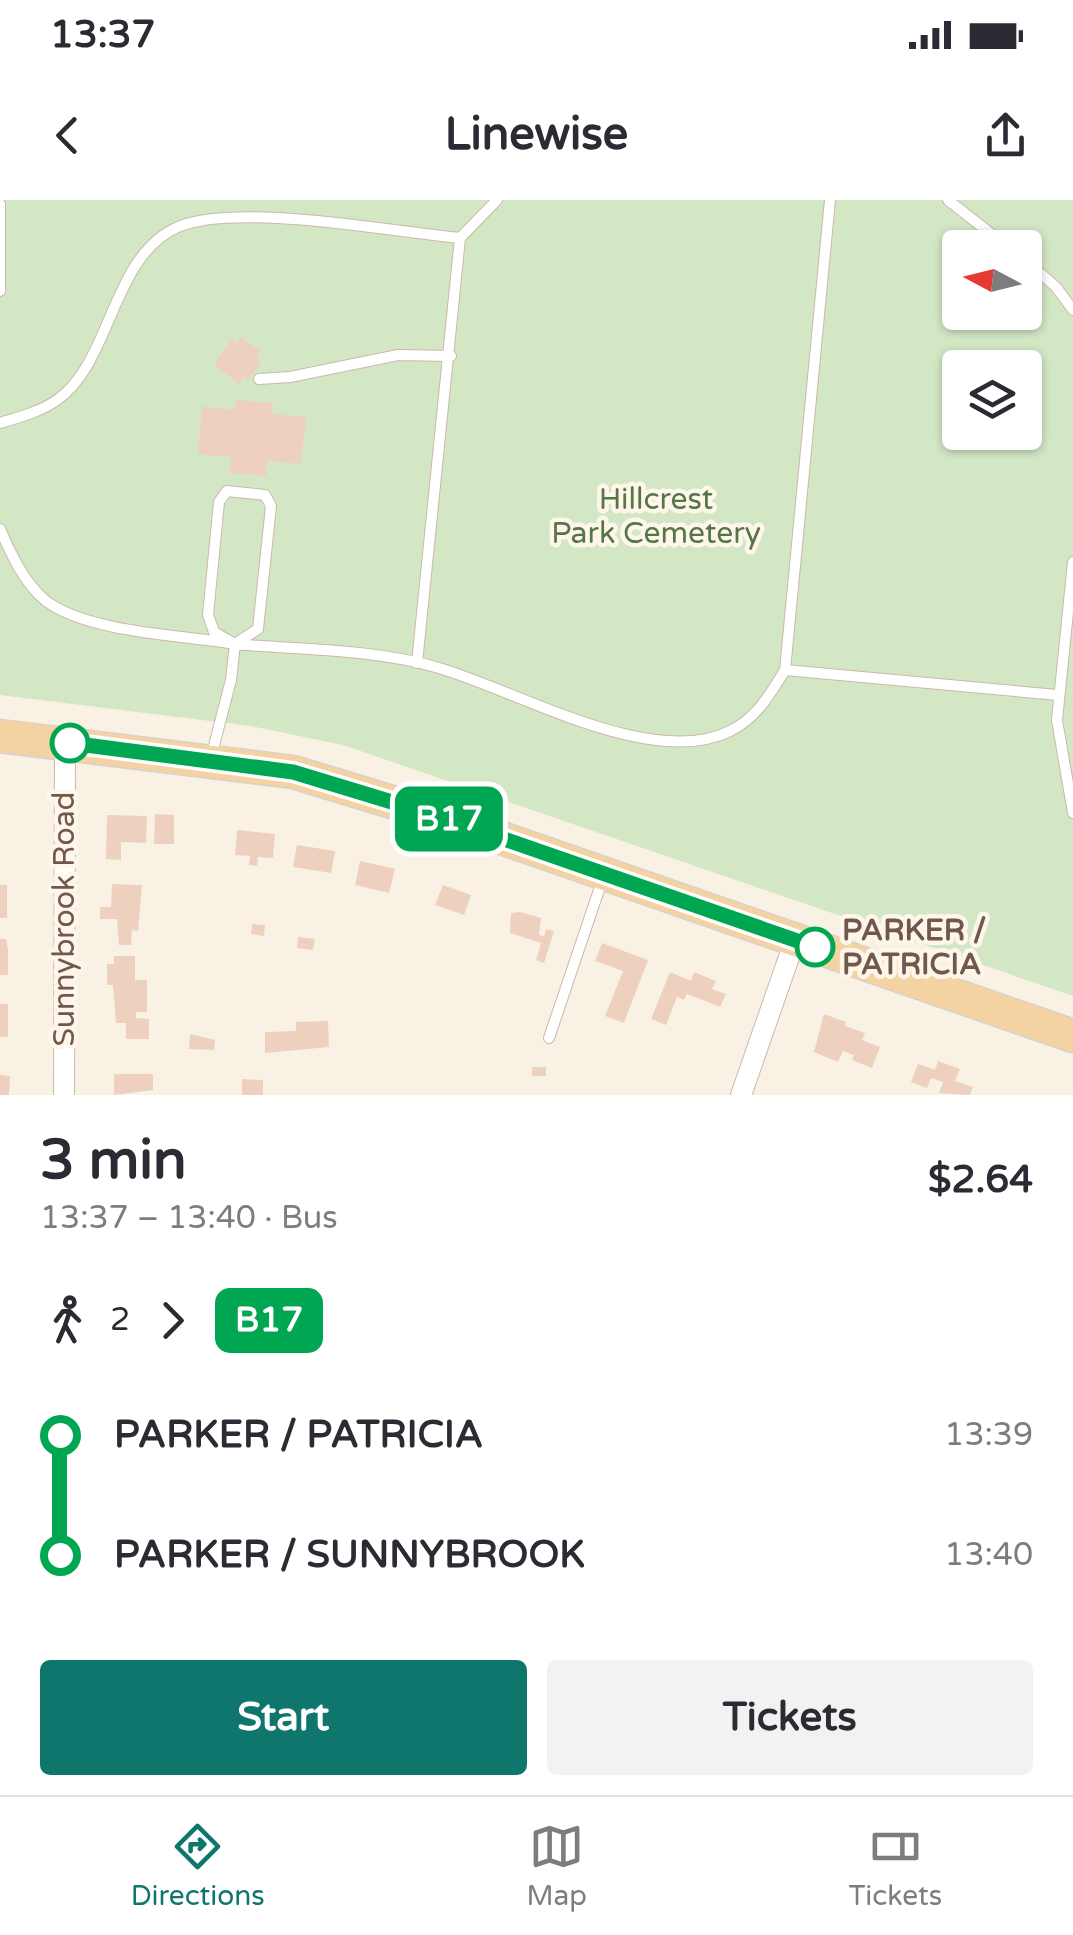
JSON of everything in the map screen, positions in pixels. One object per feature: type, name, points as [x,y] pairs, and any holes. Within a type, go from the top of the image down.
[{"type":"main road","points":[[0,736],[210,758],[330,782],[1073,1036]]},
{"type":"street","name":"Sunnybrook Road","points":[[64,1095],[66,742]]},
{"type":"street","points":[[740,1095],[795,940]]},
{"type":"lane","points":[[417,663],[460,238],[497,200]]},
{"type":"lane","points":[[0,530],[15,563],[47,601],[98,622],[235,644],[417,663],[630,735],[680,742],[711,738],[744,723],[758,711],[785,670],[830,200]]},
{"type":"lane","points":[[948,200],[986,230]]},
{"type":"lane","points":[[0,204],[0,291]]},
{"type":"lane","points":[[0,423],[44,408],[67,391],[146,252],[177,228],[210,218],[253,217],[460,238]]},
{"type":"lane","points":[[1042,275],[1073,310]]},
{"type":"lane","points":[[259,378],[290,377],[371,358],[450,356]]},
{"type":"lane","points":[[228,491],[260,493],[270,501],[258,629],[235,644],[214,632],[208,615],[219,502],[228,491]]},
{"type":"lane","points":[[1073,562],[1058,695],[1059,742],[1073,813]]},
{"type":"lane","points":[[210,758],[232,680],[235,644]]},
{"type":"lane","points":[[785,670],[1058,695]]},
{"type":"lane","points":[[549,1038],[605,874]]},
{"type":"green space","name":"Hillcrest Park Cemetery","points":[[0,200],[1073,200],[1073,996],[343,745],[250,726],[0,695]]},
{"type":"building","points":[[241,337],[261,351],[256,358],[261,362],[249,380],[244,377],[239,384],[214,365],[232,339],[237,343]]},
{"type":"building","points":[[236,400],[273,403],[272,414],[306,417],[301,464],[267,461],[266,476],[230,473],[231,457],[198,454],[202,406],[235,410]]},
{"type":"building","points":[[155,814],[174,815],[174,844],[154,844]]},
{"type":"building","points":[[107,815],[147,816],[146,843],[121,842],[121,860],[106,859]]},
{"type":"building","points":[[237,830],[275,834],[273,858],[258,857],[257,866],[249,865],[250,856],[235,855]]},
{"type":"building","points":[[297,845],[335,851],[331,873],[293,867]]},
{"type":"building","points":[[360,861],[395,869],[389,893],[355,885]]},
{"type":"building","points":[[112,884],[142,885],[138,931],[132,930],[131,945],[119,945],[117,919],[100,919],[100,907],[111,907]]},
{"type":"building","points":[[0,885],[7,885],[7,918],[0,918]]},
{"type":"building","points":[[443,885],[471,895],[464,915],[435,905]]},
{"type":"building","points":[[511,913],[541,918],[539,935],[544,936],[546,929],[554,931],[544,963],[536,960],[541,943],[510,933]]},
{"type":"building","points":[[252,924],[265,925],[264,936],[251,934]]},
{"type":"building","points":[[298,937],[315,939],[313,950],[297,948]]},
{"type":"building","points":[[0,939],[6,939],[8,975],[0,975]]},
{"type":"building","points":[[602,943],[648,960],[624,1023],[605,1016],[623,971],[595,961]]},
{"type":"building","points":[[114,956],[135,956],[135,980],[147,980],[147,1012],[136,1012],[136,1018],[149,1019],[149,1039],[126,1039],[126,1023],[116,1023],[113,985],[107,985],[107,964],[114,964]]},
{"type":"building","points":[[670,972],[691,981],[694,972],[716,981],[712,989],[726,994],[720,1007],[687,994],[684,1000],[677,997],[666,1025],[651,1019]]},
{"type":"building","points":[[0,1004],[8,1004],[8,1037],[0,1037]]},
{"type":"building","points":[[824,1014],[865,1033],[862,1040],[880,1047],[872,1068],[852,1060],[854,1055],[843,1051],[838,1062],[814,1052]]},
{"type":"building","points":[[328,1021],[329,1047],[265,1053],[265,1032],[296,1031],[296,1022]]},
{"type":"building","points":[[190,1034],[215,1040],[214,1050],[189,1049]]},
{"type":"building","points":[[938,1061],[960,1069],[955,1081],[973,1087],[970,1095],[939,1093],[943,1082],[931,1078],[927,1088],[911,1082],[918,1064],[935,1070]]},
{"type":"building","points":[[532,1067],[546,1067],[546,1076],[532,1076]]},
{"type":"building","points":[[114,1074],[153,1074],[153,1090],[114,1095]]},
{"type":"building","points":[[0,1075],[10,1076],[9,1095],[0,1095]]},
{"type":"building","points":[[242,1079],[263,1080],[263,1095],[242,1095]]},
{"type":"bus line","name":"B17","points":[[70,743],[210,758],[293,772],[438,816],[815,947]]},
{"type":"place","name":"PARKER / PATRICIA","points":[[815,947]]}]
